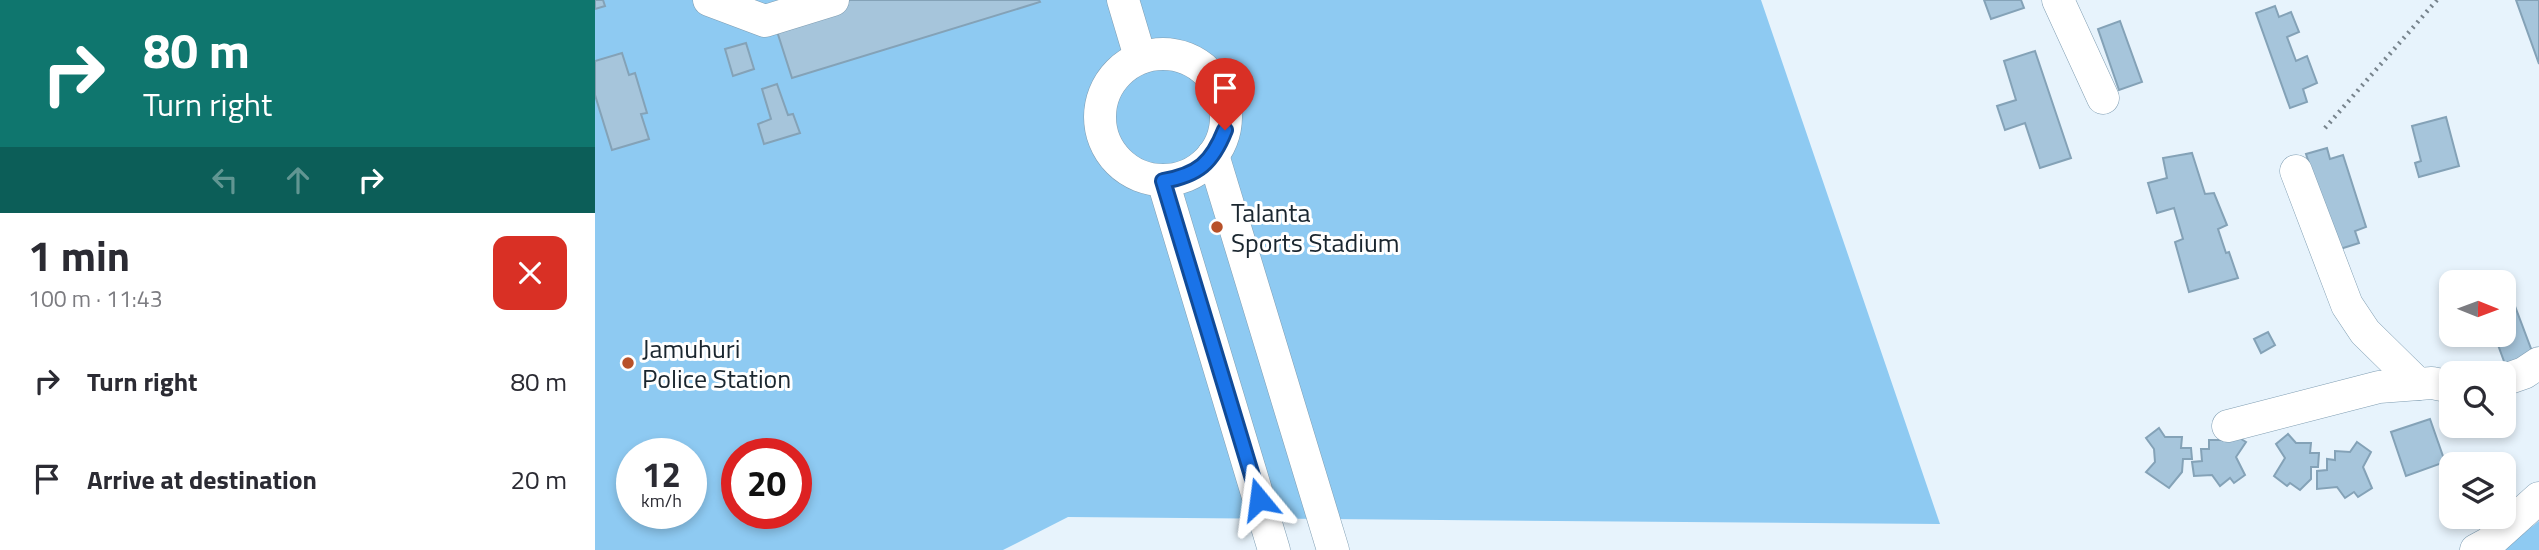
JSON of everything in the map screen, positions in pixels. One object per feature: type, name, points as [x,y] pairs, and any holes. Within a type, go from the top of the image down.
[{"type":"street","points":[[709,0],[765,22],[833,0]]},
{"type":"street","points":[[1123,0],[1140,57]]},
{"type":"street","points":[[2058,0],[2103,98]]},
{"type":"street","points":[[1167,52],[1188,58],[1207,70],[1220,87],[1226,108],[1225,130],[1213,156],[1203,167],[1183,177],[1163,181],[1143,178],[1125,169],[1111,154],[1102,136],[1099,116],[1103,96],[1112,78],[1127,64],[1140,57],[1167,52]]},
{"type":"street","points":[[1213,156],[1333,550]]},
{"type":"street","points":[[2296,171],[2347,305],[2365,332],[2418,384]]},
{"type":"street","points":[[1163,181],[1274,550]]},
{"type":"street","points":[[2516,376],[2539,363]]},
{"type":"street","points":[[2228,426],[2379,387],[2439,384]]},
{"type":"street","points":[[2484,548],[2539,498]]},
{"type":"path","points":[[2325,128],[2437,0]]},
{"type":"shaded area","name":"Talanta Sports Stadium","points":[[595,0],[1761,0],[1940,524],[1068,517],[1003,550],[595,550]]},
{"type":"shaded area","points":[[2539,521],[2539,550],[2503,550]]},
{"type":"building","points":[[595,0],[603,0],[605,6],[595,9]]},
{"type":"building","points":[[844,0],[1040,2],[792,78],[774,22]]},
{"type":"building","points":[[1984,0],[2021,0],[2024,8],[1991,19]]},
{"type":"building","points":[[2516,0],[2539,0],[2539,64]]},
{"type":"building","points":[[2275,6],[2279,17],[2291,12],[2299,32],[2287,37],[2296,61],[2307,56],[2317,83],[2303,89],[2307,102],[2290,108],[2256,13]]},
{"type":"building","points":[[2120,21],[2142,82],[2119,90],[2098,29]]},
{"type":"building","points":[[746,43],[754,69],[733,76],[725,49]]},
{"type":"building","points":[[2035,51],[2071,158],[2040,168],[2025,123],[2005,130],[1997,106],[2016,100],[2004,61]]},
{"type":"building","points":[[622,53],[629,75],[635,73],[647,113],[641,114],[649,139],[612,150],[595,95],[595,61]]},
{"type":"building","points":[[777,84],[788,115],[793,114],[800,133],[764,144],[758,124],[771,119],[762,89]]},
{"type":"building","points":[[2446,117],[2459,166],[2419,177],[2415,163],[2421,161],[2412,126]]},
{"type":"building","points":[[2327,148],[2330,159],[2343,155],[2366,227],[2355,231],[2359,243],[2337,250],[2306,154]]},
{"type":"building","points":[[2192,153],[2205,194],[2214,193],[2227,225],[2218,229],[2238,278],[2189,292],[2175,242],[2183,239],[2174,208],[2157,213],[2148,183],[2167,178],[2163,158]]},
{"type":"building","points":[[2517,312],[2533,354],[2513,361],[2504,361],[2499,347],[2517,346]]},
{"type":"building","points":[[2268,332],[2275,345],[2261,353],[2254,339]]},
{"type":"building","points":[[2430,419],[2442,452],[2439,452],[2439,464],[2406,476],[2391,432]]},
{"type":"building","points":[[2159,428],[2165,437],[2182,437],[2181,448],[2191,448],[2192,459],[2183,459],[2182,472],[2169,488],[2146,472],[2155,462],[2154,449],[2146,438]]},
{"type":"building","points":[[2233,434],[2246,442],[2236,457],[2245,475],[2234,483],[2230,478],[2220,486],[2212,475],[2194,476],[2192,462],[2202,461],[2201,449],[2209,449],[2209,440],[2228,440]]},
{"type":"building","points":[[2288,434],[2296,443],[2311,443],[2310,453],[2319,453],[2318,467],[2311,467],[2311,479],[2300,490],[2290,483],[2287,486],[2274,476],[2285,458],[2276,444]]},
{"type":"building","points":[[2357,442],[2371,452],[2363,467],[2372,488],[2358,497],[2354,492],[2345,498],[2337,487],[2317,489],[2317,471],[2327,470],[2327,459],[2335,460],[2335,451],[2350,452]]},
{"type":"place","name":"Talanta Sports Stadium","points":[[1217,227]]},
{"type":"place","name":"Jamuhuri Police Station","points":[[628,363]]},
{"type":"route","points":[[1225,130],[1217,150],[1203,167],[1183,177],[1163,181],[1259,499]]}]
